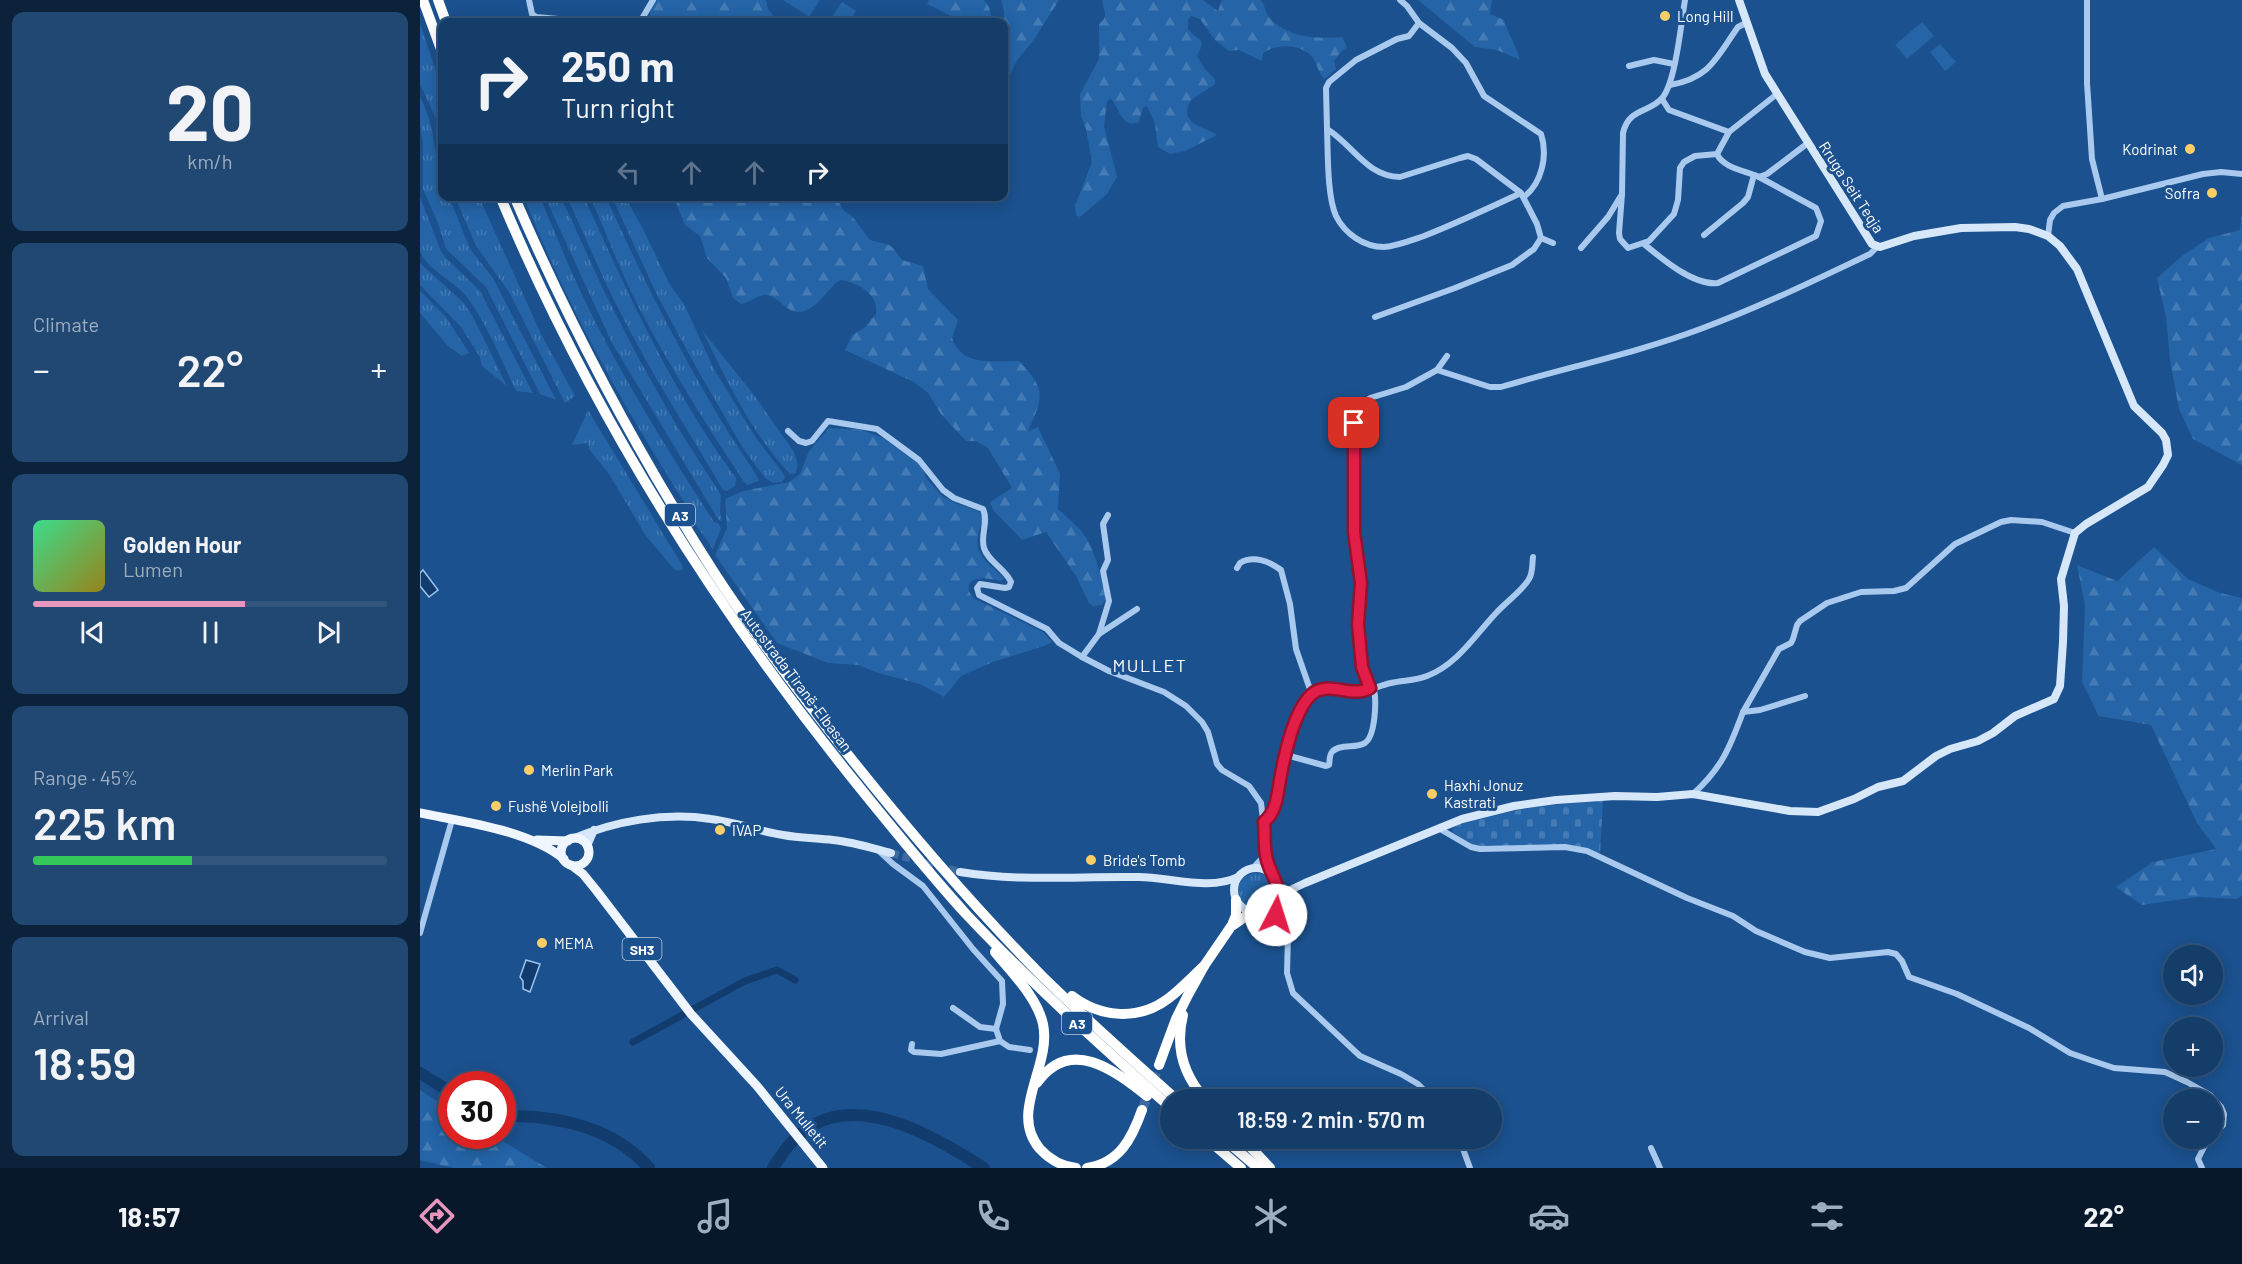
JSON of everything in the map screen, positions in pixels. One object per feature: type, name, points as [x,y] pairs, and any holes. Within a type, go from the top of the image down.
[{"type":"highway","points":[[423,0],[438,41]]},
{"type":"highway","points":[[438,0],[445,18]]},
{"type":"highway","name":"Autostrada Tiranë-Elbasan","points":[[502,201],[547,302],[591,389],[676,536],[771,674],[838,762],[909,849],[987,936],[1098,1043],[1160,1098]]},
{"type":"highway","name":"Autostrada Tiranë-Elbasan","points":[[516,201],[561,299],[606,387],[717,578],[798,691],[890,807],[968,897],[1045,978],[1166,1089]]},
{"type":"highway","points":[[1159,1065],[1176,1019],[1188,995],[1204,966],[1232,925],[1236,915],[1235,897]]},
{"type":"highway","points":[[1232,925],[1252,912]]},
{"type":"highway","points":[[987,936],[988,944],[1037,1008],[1043,1025],[1042,1056],[1028,1104],[1027,1119],[1033,1139],[1054,1161],[1076,1168]]},
{"type":"highway","name":"A3","points":[[1045,978],[1052,978],[1079,1001],[1095,1010],[1119,1015],[1146,1011],[1162,1003],[1204,966]]},
{"type":"highway","points":[[1188,995],[1181,1024],[1182,1059],[1198,1089]]},
{"type":"highway","points":[[1032,1091],[1041,1078],[1053,1068],[1066,1062],[1089,1061],[1112,1070],[1160,1106]]},
{"type":"highway","points":[[1087,1168],[1111,1160],[1124,1149],[1142,1110]]},
{"type":"highway","points":[[1218,1149],[1240,1168]]},
{"type":"highway","points":[[1236,1149],[1258,1168]]},
{"type":"highway","points":[[1252,1149],[1270,1168]]},
{"type":"main road","name":"Rruga Seit Teqja","points":[[1739,0],[1765,74],[1870,242],[1877,247],[1914,236],[1962,228],[2030,229],[2048,236]]},
{"type":"main road","points":[[1212,884],[1235,897],[1244,909],[1261,912],[1270,908],[1286,892],[1305,883],[1478,814],[1556,800],[1615,796],[1657,798],[1693,794],[1790,811],[1818,812],[1854,799],[1878,787],[1903,781],[1936,756],[1950,749],[1978,741],[2015,716],[2054,699],[2059,691],[2063,642],[2061,579],[2075,533],[2148,487],[2163,465],[2168,447],[2162,433],[2134,406],[2077,269],[2060,246],[2048,236]]},
{"type":"main road","name":"SH3","points":[[420,813],[534,840],[580,840],[587,846],[589,856],[585,863],[596,890]]},
{"type":"main road","points":[[585,863],[577,866],[567,862],[562,849],[570,840],[594,830],[624,822],[654,818],[699,817],[781,835],[840,841],[891,852]]},
{"type":"main road","points":[[587,846],[594,830]]},
{"type":"main road","name":"SH3","points":[[534,840],[583,874],[596,890]]},
{"type":"main road","points":[[960,872],[979,876],[1027,879],[1138,877],[1212,884],[1227,882],[1253,868],[1270,873],[1276,881],[1278,891],[1276,900]]},
{"type":"main road","points":[[1235,897],[1234,886],[1238,877]]},
{"type":"main road","points":[[1276,881],[1288,885],[1305,883]]},
{"type":"main road","name":"Ura Mulletit","points":[[596,890],[687,1009],[757,1086],[824,1168]]},
{"type":"street","points":[[530,0],[531,14],[547,18]]},
{"type":"street","points":[[642,18],[653,0]]},
{"type":"street","points":[[1400,0],[1419,23],[1452,48],[1466,63],[1484,96],[1541,134],[1545,145],[1544,158],[1535,186],[1522,195],[1410,241],[1384,247],[1366,244],[1344,229],[1336,215],[1332,200],[1326,88],[1329,82],[1356,60],[1397,39],[1409,36],[1419,23]]},
{"type":"street","points":[[1685,0],[1670,86],[1662,99],[1632,116],[1624,127],[1622,194],[1618,226],[1620,239],[1628,248],[1644,244],[1659,232],[1674,214],[1678,200],[1680,168],[1684,162],[1695,156],[1717,154]]},
{"type":"street","points":[[2087,0],[2087,83],[2092,159],[2102,199]]},
{"type":"street","points":[[1670,86],[1691,80],[1706,72],[1738,27],[1746,23]]},
{"type":"street","points":[[1629,66],[1654,60],[1674,64]]},
{"type":"street","points":[[1717,154],[1729,132],[1777,94]]},
{"type":"street","points":[[1662,99],[1669,110],[1729,132]]},
{"type":"street","points":[[1327,129],[1375,172],[1383,174],[1400,177],[1468,156],[1476,159],[1522,195],[1541,238],[1553,243]]},
{"type":"street","points":[[1756,176],[1767,174],[1803,146]]},
{"type":"street","points":[[1644,244],[1675,268],[1711,284],[1718,283],[1816,236],[1821,222],[1816,208],[1756,176],[1727,165],[1719,159],[1717,154]]},
{"type":"street","points":[[2048,236],[2050,220],[2057,209],[2071,204],[2102,199],[2203,174],[2221,172],[2242,174]]},
{"type":"street","points":[[1704,235],[1743,203],[1748,197],[1756,176]]},
{"type":"street","points":[[1581,248],[1608,217],[1622,194]]},
{"type":"street","points":[[1375,317],[1512,265],[1534,249],[1541,238]]},
{"type":"street","points":[[1437,370],[1490,387],[1501,387],[1581,366],[1702,328],[1764,303],[1870,254],[1877,247]]},
{"type":"street","points":[[1286,755],[1326,766],[1329,765],[1330,754],[1333,750],[1365,744],[1371,737],[1377,698],[1362,667],[1358,624],[1361,583],[1354,532],[1354,423],[1361,405],[1370,398],[1406,387],[1437,370],[1447,356]]},
{"type":"street","points":[[788,431],[799,441],[806,443],[812,441],[828,420],[877,429],[913,455],[943,490],[954,498],[983,509],[985,514],[984,550],[1011,582],[1009,587],[1005,588],[980,584],[977,588],[979,595],[1047,629],[1059,643],[1082,657],[1164,692],[1186,706],[1202,722],[1208,732],[1217,764],[1222,770],[1249,786],[1261,803],[1265,855],[1270,873]]},
{"type":"street","points":[[1082,657],[1099,634],[1109,601],[1103,571],[1108,560],[1103,524],[1104,518],[1108,515]]},
{"type":"street","points":[[1693,794],[1718,766],[1730,748],[1743,712],[1779,649],[1791,643],[1800,621],[1827,603],[1861,592],[1894,591],[1906,588],[1955,544],[2001,522],[2011,520],[2042,522],[2075,533]]},
{"type":"street","points":[[1264,822],[1271,815],[1276,803],[1297,717],[1312,694],[1326,690],[1356,693],[1372,687],[1428,676],[1451,662],[1499,609],[1529,581],[1533,557]]},
{"type":"street","points":[[1238,568],[1240,563],[1252,559],[1268,562],[1281,570],[1290,604],[1296,649],[1312,694]]},
{"type":"street","points":[[1099,634],[1137,609]]},
{"type":"street","points":[[1743,712],[1760,710],[1805,696]]},
{"type":"street","points":[[420,933],[452,820]]},
{"type":"street","points":[[1440,829],[1471,848],[1564,847],[1587,851],[1687,898],[1733,916],[1756,931],[1819,956],[1841,958],[1888,952],[1896,954],[1909,977],[1967,999],[2029,1028],[2070,1053],[2114,1068],[2165,1072],[2198,1089]]},
{"type":"street","points":[[878,849],[893,864],[923,886],[973,950],[1002,981],[1003,1004],[996,1029],[1000,1041],[1009,1047],[1030,1050]]},
{"type":"street","points":[[1253,868],[1265,855]]},
{"type":"street","points":[[1270,908],[1288,934],[1287,973],[1293,993],[1360,1056],[1401,1074],[1423,1089]]},
{"type":"street","points":[[953,1008],[980,1027],[996,1029]]},
{"type":"street","points":[[912,1044],[911,1050],[914,1052],[941,1054],[1000,1041]]},
{"type":"street","points":[[1651,1148],[1660,1168]]},
{"type":"street","points":[[1463,1149],[1470,1168]]},
{"type":"street","points":[[2202,1168],[2198,1159],[2203,1149]]},
{"type":"green space","points":[[652,0],[766,0],[768,9],[776,18],[650,18]]},
{"type":"green space","points":[[783,0],[820,0],[809,17]]},
{"type":"green space","points":[[929,0],[984,0],[992,18],[953,18],[927,4]]},
{"type":"green space","points":[[1001,0],[1059,0],[1035,38],[1016,62],[1008,79],[1008,18],[1004,18]]},
{"type":"green space","points":[[1102,0],[1203,0],[1218,11],[1222,0],[1261,0],[1269,17],[1285,29],[1303,36],[1342,37],[1347,47],[1334,61],[1336,69],[1325,79],[1313,58],[1303,50],[1282,46],[1263,53],[1262,61],[1239,50],[1229,51],[1215,40],[1200,19],[1191,16],[1188,20],[1188,29],[1202,43],[1197,56],[1215,79],[1215,84],[1191,100],[1187,115],[1194,124],[1217,135],[1185,151],[1170,154],[1158,147],[1155,124],[1147,106],[1143,108],[1139,122],[1129,123],[1122,117],[1111,99],[1107,101],[1104,126],[1117,177],[1107,194],[1080,217],[1076,215],[1075,206],[1092,162],[1086,129],[1081,116],[1080,94],[1099,59],[1099,24],[1105,16]]},
{"type":"green space","points":[[1418,0],[1492,0],[1490,14],[1504,20],[1520,60],[1497,50],[1475,47]]},
{"type":"green space","points":[[842,2],[856,11],[852,18],[832,18]]},
{"type":"green space","points":[[1922,22],[1934,36],[1907,59],[1895,45]]},
{"type":"green space","points":[[420,24],[438,76],[438,123],[420,84]]},
{"type":"green space","points":[[1940,44],[1956,62],[1945,71],[1930,52]]},
{"type":"green space","points":[[420,97],[431,127],[438,166],[438,201],[451,201],[470,249],[493,278],[556,400],[540,394],[486,287],[446,249],[438,223],[423,189],[423,143],[420,125]]},
{"type":"green space","points":[[420,197],[441,251],[480,291],[533,393],[516,391],[474,307],[461,290],[423,258],[420,251]]},
{"type":"green space","points":[[457,201],[481,201],[541,334],[575,396],[565,403],[509,292],[476,246]]},
{"type":"green space","points":[[526,201],[542,201],[581,292],[616,361],[680,469],[714,522],[718,523],[721,528],[713,549],[684,508],[686,505],[640,431],[577,316]]},
{"type":"green space","points":[[547,201],[563,201],[604,291],[640,361],[678,428],[721,495],[722,522],[718,519],[612,343]]},
{"type":"green space","points":[[569,201],[586,201],[671,376],[691,411],[736,478],[735,486],[727,491],[723,490],[656,378],[605,282]]},
{"type":"green space","points":[[592,201],[608,201],[648,287],[679,346],[759,481],[747,485],[744,482],[702,417],[631,293]]},
{"type":"green space","points":[[614,201],[627,201],[670,285],[684,304],[714,369],[756,438],[783,473],[785,478],[782,482],[773,483],[765,478],[744,450],[656,293]]},
{"type":"green space","points":[[673,201],[838,201],[844,211],[852,216],[870,240],[889,245],[902,260],[923,266],[928,289],[958,320],[952,338],[957,348],[963,354],[980,360],[1019,361],[1034,379],[1040,394],[1028,431],[1038,427],[1060,474],[1058,509],[1081,531],[1090,544],[1106,599],[1102,605],[1093,606],[1089,603],[1076,576],[1046,532],[1022,540],[993,510],[990,502],[1012,488],[988,448],[976,441],[966,441],[941,414],[928,393],[914,382],[845,350],[852,335],[864,328],[876,314],[874,301],[866,290],[853,283],[840,280],[814,306],[802,312],[790,310],[767,295],[741,304],[733,298],[726,278],[707,258],[700,236],[685,225]]},
{"type":"green space","points":[[2242,213],[2242,465],[2193,439],[2179,409],[2170,360],[2166,317],[2157,278],[2182,256],[2209,238],[2240,230]]},
{"type":"green space","points":[[420,263],[464,303],[507,386],[482,366],[480,357],[461,327],[420,285]]},
{"type":"green space","points":[[420,291],[446,317],[469,353],[462,356],[448,346],[420,313]]},
{"type":"green space","points":[[702,330],[754,395],[794,452],[798,465],[795,474],[790,474],[776,458],[752,424]]},
{"type":"green space","points":[[588,410],[683,569],[678,571],[674,569],[646,536],[609,474],[589,449],[588,443],[572,445]]},
{"type":"green space","points":[[829,428],[862,430],[883,438],[922,466],[926,478],[942,496],[983,513],[977,540],[978,547],[984,558],[1004,577],[1002,581],[983,578],[973,580],[969,585],[969,592],[975,599],[1043,632],[1052,642],[993,662],[961,676],[944,697],[920,684],[858,665],[828,663],[777,643],[715,555],[727,528],[725,499],[743,491],[789,482],[800,474],[809,451]]},
{"type":"green space","points":[[2154,547],[2188,579],[2220,593],[2242,598],[2242,896],[2237,899],[2197,897],[2142,905],[2116,887],[2153,862],[2216,849],[2197,823],[2151,725],[2099,716],[2082,682],[2085,605],[2077,565],[2117,581]]},
{"type":"green space","points":[[1603,801],[1600,855],[1587,849],[1473,845],[1452,832],[1453,828],[1465,822],[1517,810]]},
{"type":"green space","points":[[1256,873],[1269,878],[1274,891],[1269,904],[1256,909],[1243,904],[1238,891],[1243,878]]},
{"type":"green space","points":[[420,1090],[438,1102],[438,1149],[516,1149],[547,1168],[454,1168],[420,1160]]},
{"type":"shaded area","points":[[423,570],[438,590],[429,597],[420,586],[420,573]]},
{"type":"shaded area","points":[[526,960],[540,964],[530,992],[523,989],[523,981],[520,977]]},
{"type":"waterway","points":[[633,1042],[745,981],[777,970],[795,980]]},
{"type":"waterway","points":[[420,1073],[438,1084]]},
{"type":"waterway","points":[[773,1168],[798,1135],[810,1127],[831,1118],[853,1115],[876,1117],[923,1133],[984,1168]]},
{"type":"waterway","points":[[516,1116],[552,1119],[583,1126],[625,1146],[649,1168]]},
{"type":"tunnel","points":[[891,853],[960,872]]},
{"type":"tunnel","points":[[1142,1110],[1159,1065]]},
{"type":"place","name":"Long Hill","points":[[1665,16]]},
{"type":"place","name":"Kodrinat","points":[[2190,149]]},
{"type":"place","name":"Sofra","points":[[2212,193]]},
{"type":"place","name":"Merlin Park","points":[[529,770]]},
{"type":"place","name":"Haxhi Jonuz Kastrati","points":[[1432,794]]},
{"type":"place","name":"Fushë Volejbolli","points":[[496,806]]},
{"type":"place","name":"IVAP","points":[[720,830]]},
{"type":"place","name":"Bride's Tomb","points":[[1091,860]]},
{"type":"place","name":"MEMA","points":[[542,943]]},
{"type":"district","name":"MULLET","points":[[1150,665]]},
{"type":"route","points":[[1276,915],[1270,908],[1278,896],[1278,886],[1270,873],[1265,855],[1264,822],[1271,815],[1276,803],[1297,717],[1312,694],[1318,691],[1335,690],[1356,693],[1370,688],[1362,667],[1358,624],[1361,583],[1354,532],[1352,494],[1354,423]]}]
